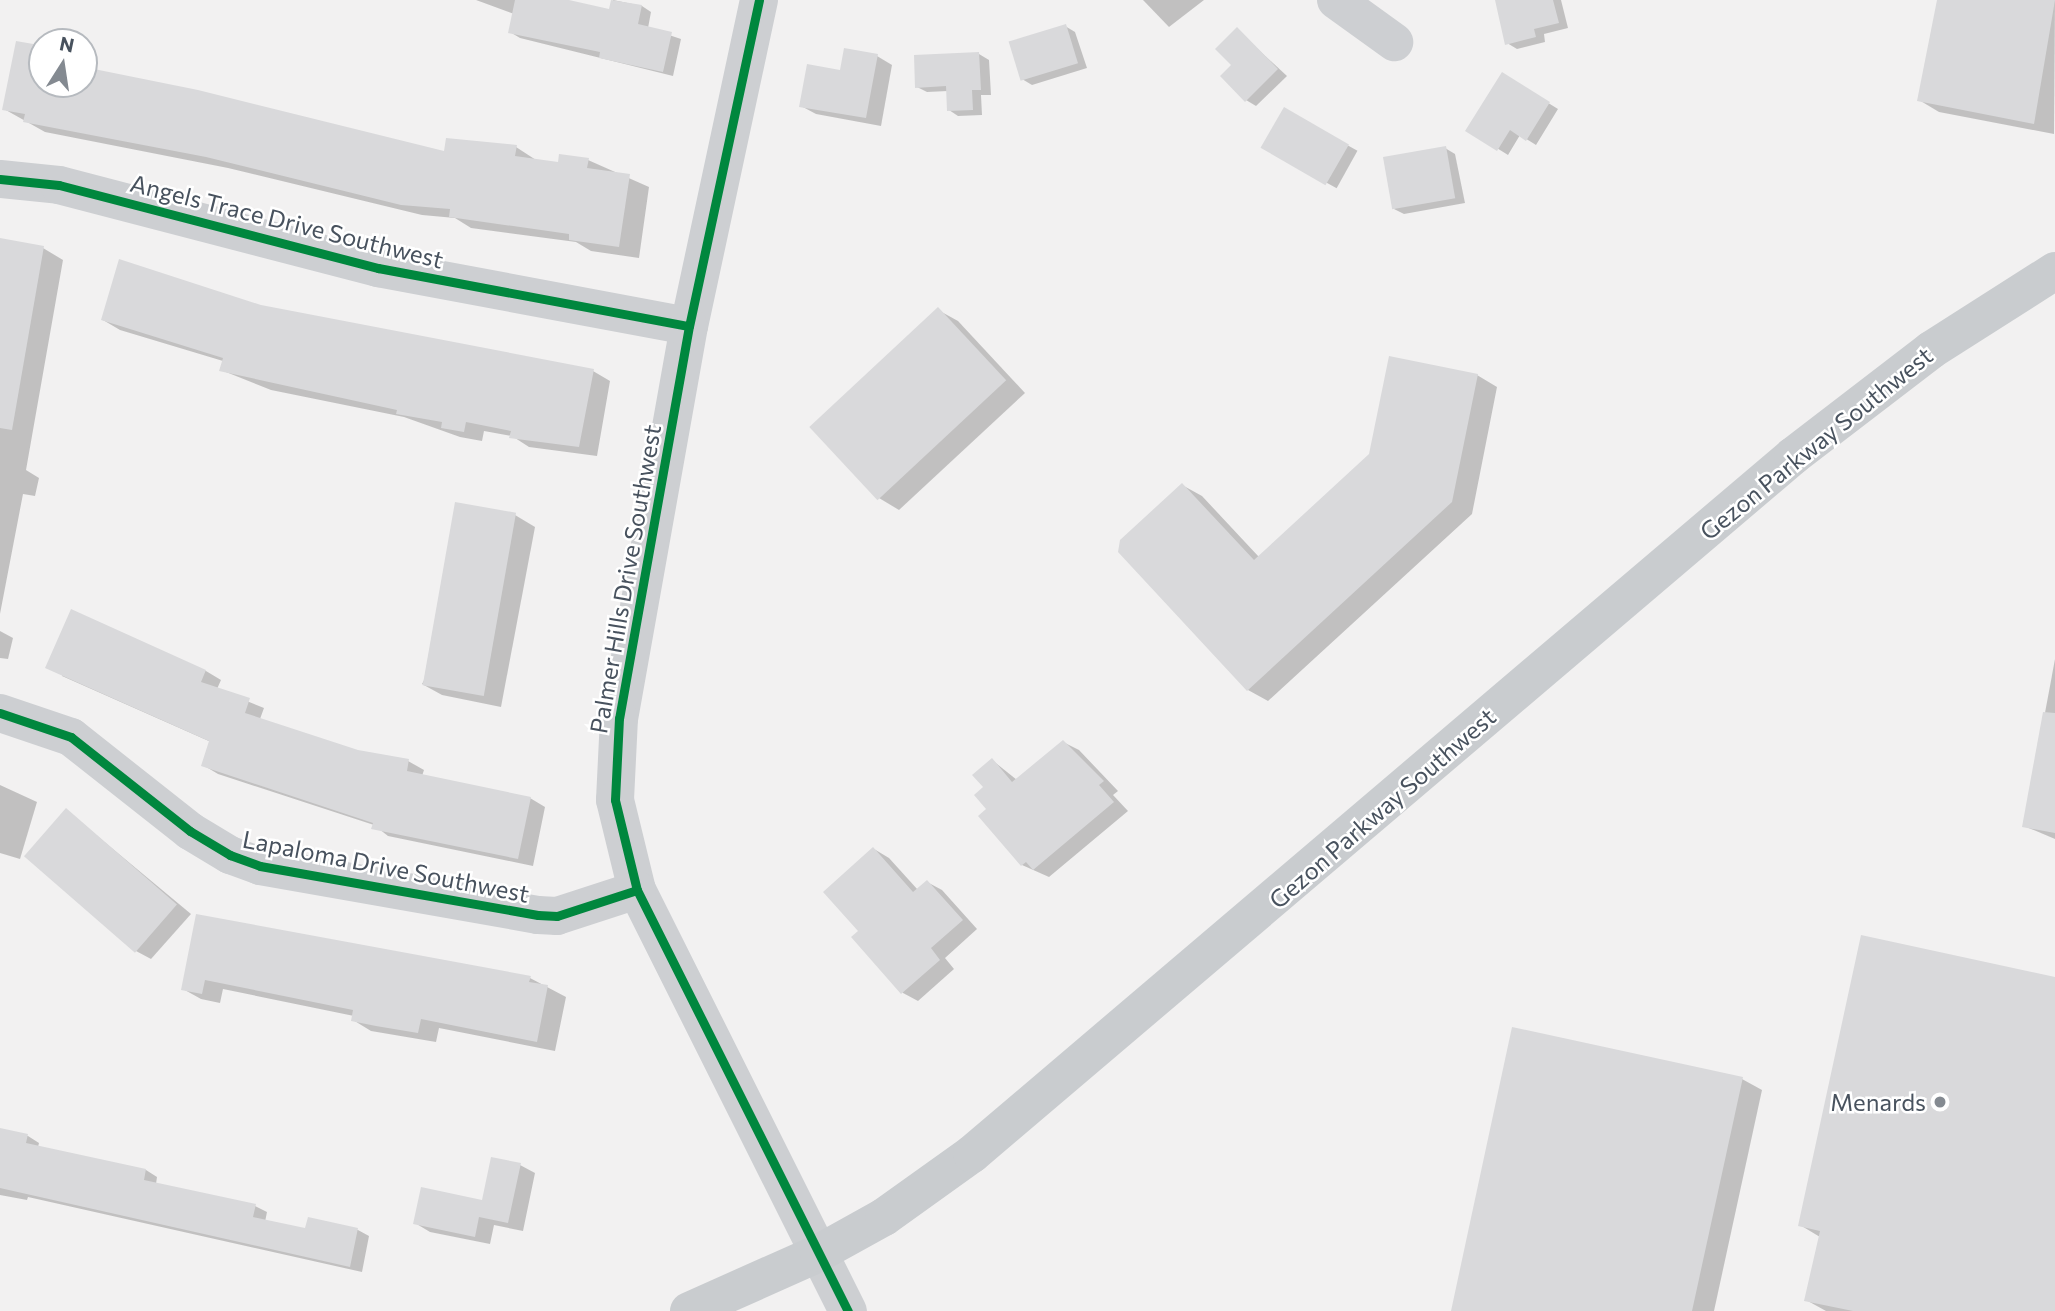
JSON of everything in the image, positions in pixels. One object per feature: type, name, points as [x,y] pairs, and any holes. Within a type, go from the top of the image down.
[{"type":"main road","name":"Gezon Parkway Southwest","points":[[689,1311],[819,1253],[932,1185],[1052,1090],[1793,456],[1939,344],[2055,271]]},
{"type":"street","name":"Palmer Hills Drive Southwest","points":[[759,0],[689,326],[618,729],[615,800],[637,890],[793,1210],[819,1253],[848,1311]]},
{"type":"street","points":[[1336,0],[1394,42]]},
{"type":"street","name":"Angels Trace Drive Southwest","points":[[0,178],[59,185],[378,268],[689,326]]},
{"type":"street","name":"Lapaloma Drive Southwest","points":[[0,713],[71,737],[190,831],[246,862],[538,915],[557,916],[637,890]]},
{"type":"building","points":[[515,0],[569,0],[609,9],[611,0],[642,5],[638,24],[672,32],[663,72],[599,58],[600,52],[508,33]]},
{"type":"building","points":[[1495,0],[1553,0],[1559,23],[1534,29],[1536,37],[1505,45]]},
{"type":"building","points":[[1937,0],[2055,0],[2034,124],[1917,101]]},
{"type":"building","points":[[1066,24],[1078,63],[1021,81],[1009,42]]},
{"type":"building","points":[[1237,27],[1278,69],[1245,102],[1220,76],[1231,65],[1215,49]]},
{"type":"building","points":[[16,41],[28,43],[28,98],[98,98],[98,70],[198,90],[444,151],[446,138],[517,145],[515,156],[558,162],[559,154],[589,158],[587,168],[630,174],[619,247],[569,240],[569,234],[449,217],[450,209],[401,205],[206,157],[23,122],[25,114],[2,110]]},
{"type":"building","points":[[844,48],[878,54],[866,118],[799,107],[807,64],[840,70]]},
{"type":"building","points":[[979,52],[981,90],[972,90],[973,110],[947,111],[946,86],[915,88],[914,55]]},
{"type":"building","points":[[1502,72],[1550,102],[1526,141],[1510,130],[1497,151],[1465,131]]},
{"type":"building","points":[[1284,107],[1349,144],[1325,185],[1260,148]]},
{"type":"building","points":[[1446,146],[1455,198],[1392,209],[1383,157]]},
{"type":"building","points":[[0,238],[44,246],[12,430],[0,428]]},
{"type":"building","points":[[119,259],[261,305],[594,369],[579,447],[509,438],[511,431],[466,422],[464,432],[441,428],[442,422],[396,414],[397,410],[219,371],[223,358],[101,320]]},
{"type":"building","points":[[938,307],[1006,380],[877,500],[809,427]]},
{"type":"building","points":[[1389,356],[1478,374],[1452,502],[1247,691],[1118,552],[1120,540],[1182,483],[1254,560],[1369,454]]},
{"type":"building","points":[[455,502],[516,513],[484,696],[423,685]]},
{"type":"building","points":[[71,609],[206,670],[201,682],[250,698],[245,713],[358,750],[409,759],[407,771],[531,797],[518,859],[371,829],[373,823],[201,766],[209,741],[45,668]]},
{"type":"building","points":[[2043,712],[2055,713],[2055,833],[2022,827]]},
{"type":"building","points":[[1063,740],[1104,781],[1099,785],[1114,802],[1033,870],[1026,862],[1021,866],[978,816],[986,809],[974,795],[983,787],[972,775],[992,758],[1012,782]]},
{"type":"building","points":[[66,808],[177,904],[135,953],[24,856]]},
{"type":"building","points":[[873,847],[913,892],[927,880],[963,920],[931,948],[940,960],[901,994],[851,937],[858,931],[823,892]]},
{"type":"building","points":[[196,914],[531,976],[529,982],[548,985],[537,1042],[421,1019],[418,1033],[376,1026],[351,1021],[353,1010],[205,980],[202,994],[181,990]]},
{"type":"building","name":"Menards","points":[[1861,935],[2055,977],[2055,1311],[1853,1311],[1804,1301],[1820,1231],[1798,1226]]},
{"type":"building","points":[[1512,1027],[1743,1077],[1692,1311],[1451,1311]]},
{"type":"building","points":[[0,1128],[28,1134],[26,1143],[146,1169],[144,1180],[256,1204],[253,1217],[305,1228],[308,1217],[358,1228],[350,1267],[0,1188]]},
{"type":"building","points":[[491,1157],[521,1163],[508,1223],[479,1217],[475,1237],[413,1224],[421,1187],[482,1200]]},
{"type":"cycle path","points":[[759,0],[689,326],[619,718],[615,800],[637,890],[848,1311]]},
{"type":"cycle path","points":[[0,179],[59,185],[378,268],[689,326]]},
{"type":"cycle path","points":[[0,713],[71,737],[190,831],[230,855],[260,866],[538,915],[557,916],[637,890]]},
{"type":"place","name":"Menards","points":[[1940,1102]]}]
